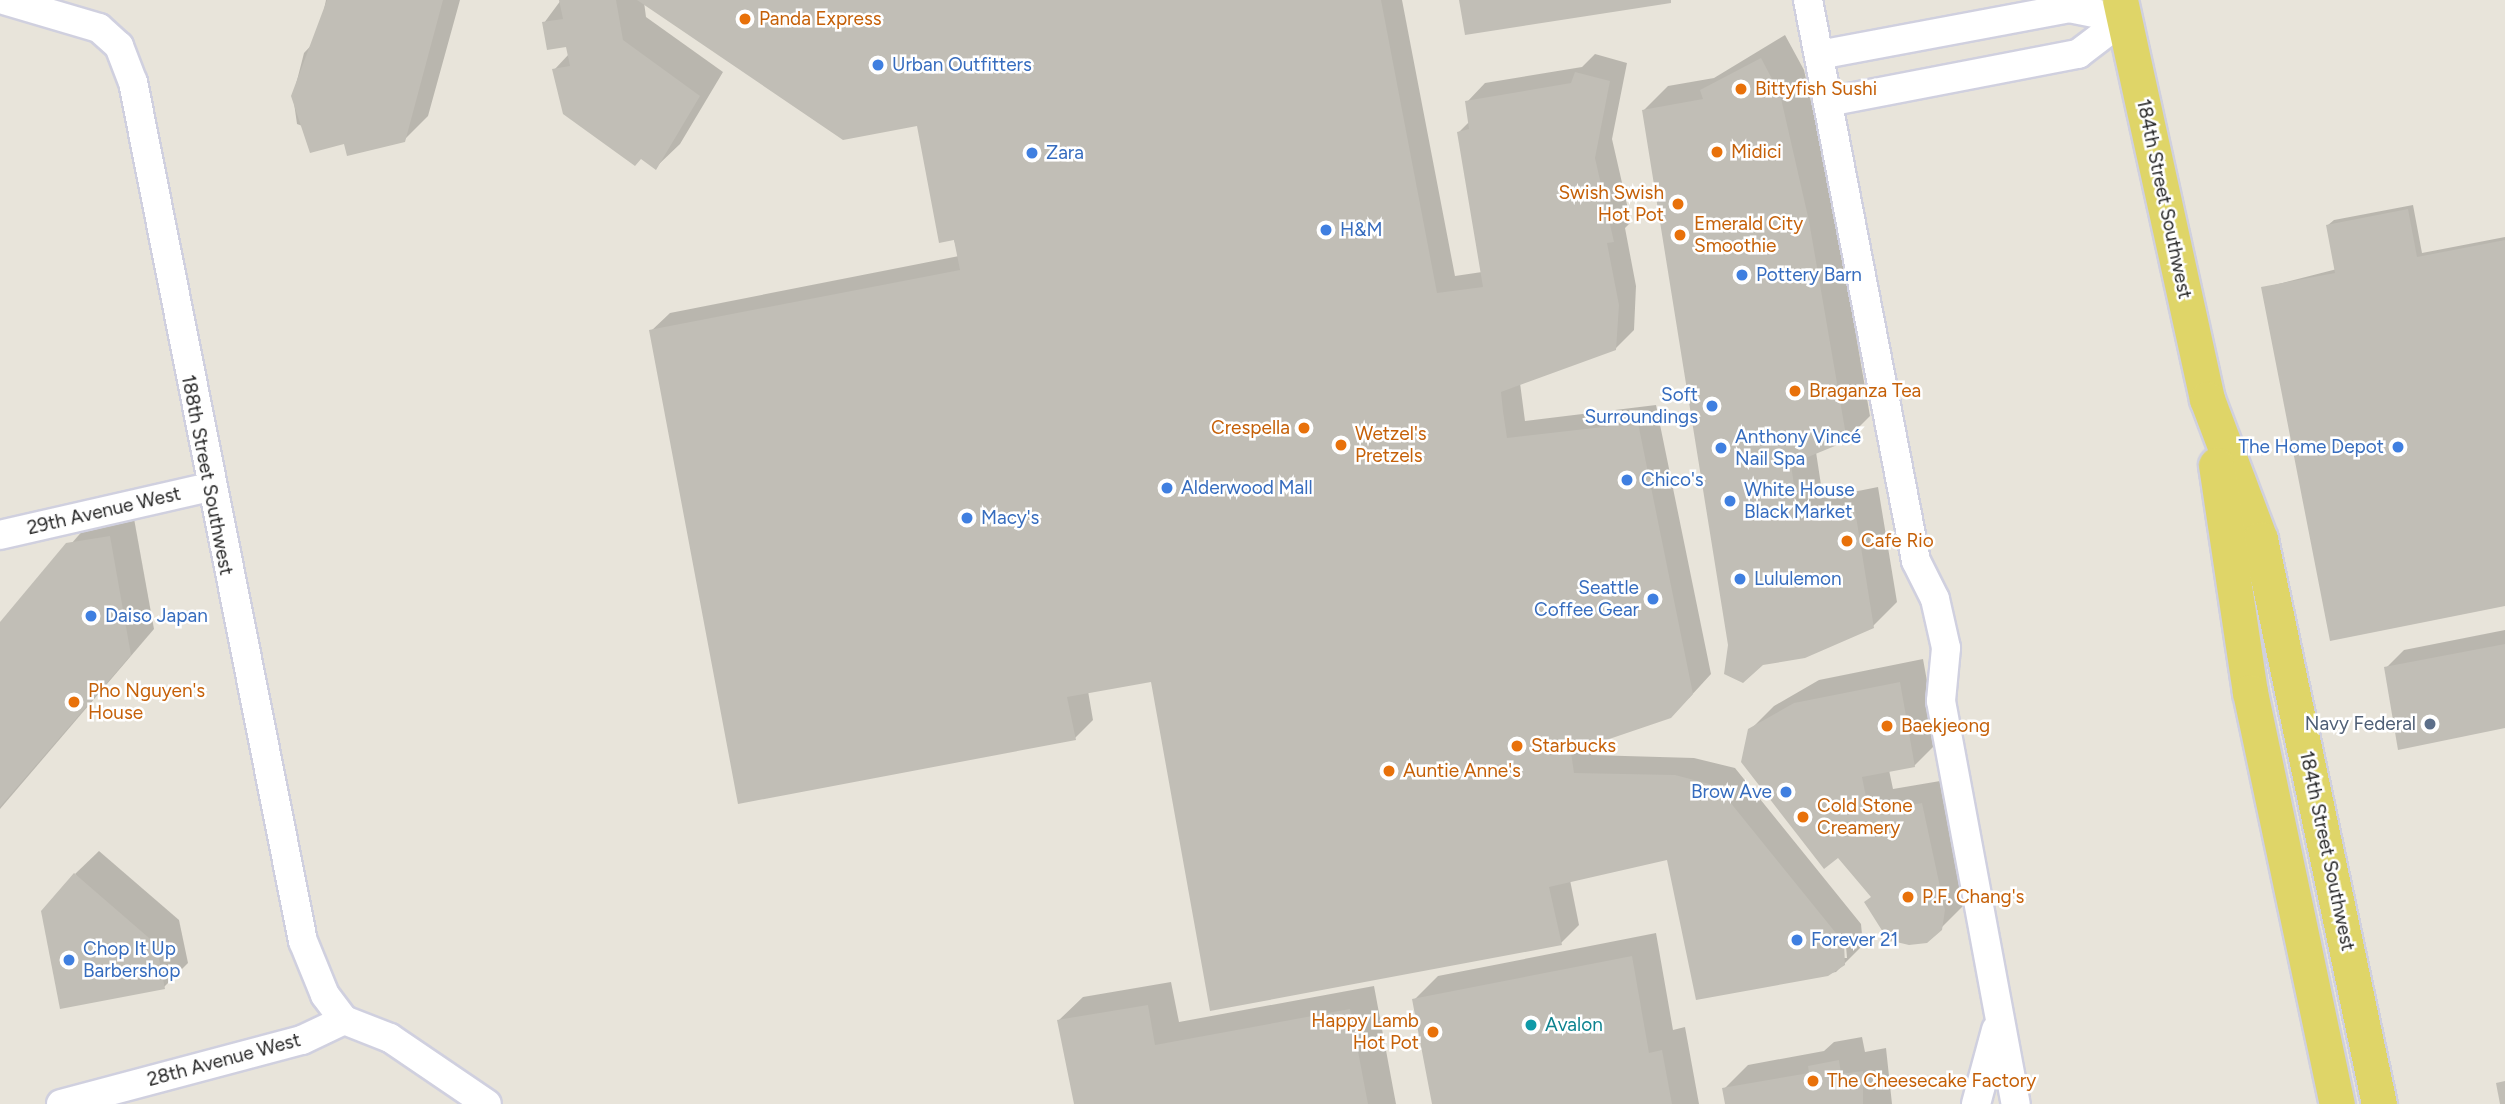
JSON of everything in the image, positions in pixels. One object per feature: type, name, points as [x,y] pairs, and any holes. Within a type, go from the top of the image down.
[{"type":"main road","name":"184th Street Southwest","points":[[2122,9],[2207,399],[2250,692],[2337,1104]]},
{"type":"main road","name":"184th Street Southwest","points":[[2207,399],[2260,539],[2379,1104]]},
{"type":"main road","points":[[2250,692],[2275,709],[2291,777],[2314,787],[2298,811],[2303,849],[2292,887]]},
{"type":"street","name":"188th Street Southwest","points":[[4,0],[99,28],[119,46],[133,82],[209,487],[303,941],[325,995],[344,1020]]},
{"type":"street","points":[[1808,0],[1916,561],[1935,599],[1946,648],[1941,701],[2016,1104]]},
{"type":"street","points":[[1819,55],[2070,8],[2122,9]]},
{"type":"street","points":[[1828,102],[2078,54],[2122,9]]},
{"type":"street","name":"29th Avenue West","points":[[0,535],[209,487]]},
{"type":"street","points":[[1976,1104],[1998,1017]]},
{"type":"street","points":[[344,1020],[390,1038],[487,1104]]},
{"type":"street","name":"28th Avenue West","points":[[61,1104],[302,1040],[344,1020]]},
{"type":"building","points":[[327,0],[443,0],[405,142],[347,156],[344,144],[310,153],[291,96]]},
{"type":"building","points":[[559,0],[616,0],[623,40],[700,96],[656,170],[641,159],[635,166],[563,114],[552,69],[570,66],[566,47],[547,50],[542,22],[563,19]]},
{"type":"building","name":"Alderwood Mall","points":[[637,0],[1381,0],[1437,293],[1483,287],[1457,132],[1469,129],[1465,101],[1571,83],[1575,72],[1610,81],[1595,158],[1614,242],[1607,243],[1619,305],[1616,350],[1501,392],[1503,411],[1507,438],[1638,423],[1693,694],[1671,718],[1571,752],[1574,773],[1675,775],[1717,786],[1844,943],[1845,965],[1828,976],[1696,1000],[1667,860],[1549,887],[1562,945],[1210,1011],[1151,682],[1067,697],[1076,740],[738,804],[649,330],[960,270],[954,240],[939,243],[917,126],[843,140]]},
{"type":"building","points":[[1459,0],[1671,0],[1671,3],[1465,35]]},
{"type":"building","points":[[1761,58],[1780,94],[1809,221],[1847,441],[1791,464],[1799,520],[1855,510],[1874,628],[1805,658],[1763,665],[1743,683],[1724,674],[1728,645],[1642,110],[1703,99],[1700,90]]},
{"type":"building","name":"The Home Depot","points":[[2408,209],[2417,257],[2505,240],[2505,606],[2330,641],[2261,287],[2335,273],[2326,225]]},
{"type":"building","points":[[110,536],[131,655],[0,807],[0,622],[66,543]]},
{"type":"building","points":[[2505,644],[2505,728],[2398,750],[2384,667]]},
{"type":"building","points":[[1900,682],[1915,767],[1862,777],[1869,812],[1922,803],[1945,910],[1942,930],[1927,943],[1909,945],[1888,940],[1864,902],[1871,897],[1838,858],[1824,869],[1741,762],[1748,729],[1794,703]]},
{"type":"building","points":[[74,873],[156,944],[165,989],[60,1009],[41,911]]},
{"type":"building","name":"Avalon","points":[[1632,956],[1649,1053],[1662,1050],[1672,1104],[1432,1104],[1412,999]]},
{"type":"building","points":[[1148,1005],[1155,1045],[1350,1009],[1368,1104],[1074,1104],[1057,1020]]},
{"type":"building","name":"The Cheesecake Factory","points":[[1839,1060],[1841,1074],[1863,1071],[1863,1104],[1725,1104],[1722,1088],[1809,1073],[1808,1066]]},
{"type":"building","points":[[2505,1081],[2505,1104],[2500,1104],[2496,1083]]},
{"type":"place","name":"Panda Express","points":[[745,19]]},
{"type":"place","name":"Urban Outfitters","points":[[878,65]]},
{"type":"place","name":"Bittyfish Sushi","points":[[1741,89]]},
{"type":"place","name":"Midici","points":[[1717,152]]},
{"type":"place","name":"Zara","points":[[1032,153]]},
{"type":"place","name":"Swish Swish Hot Pot","points":[[1678,204]]},
{"type":"place","name":"H&M","points":[[1326,230]]},
{"type":"place","name":"Emerald City Smoothie","points":[[1680,235]]},
{"type":"place","name":"Pottery Barn","points":[[1742,275]]},
{"type":"place","name":"Braganza Tea","points":[[1795,391]]},
{"type":"place","name":"Soft Surroundings","points":[[1712,406]]},
{"type":"place","name":"Crespella","points":[[1304,428]]},
{"type":"place","name":"Wetzel's Pretzels","points":[[1341,445]]},
{"type":"place","name":"The Home Depot","points":[[2398,447]]},
{"type":"place","name":"Anthony Vincé Nail Spa","points":[[1721,448]]},
{"type":"place","name":"Chico's","points":[[1627,480]]},
{"type":"place","name":"Alderwood Mall","points":[[1167,488]]},
{"type":"place","name":"White House Black Market","points":[[1730,501]]},
{"type":"place","name":"Macy's","points":[[967,518]]},
{"type":"place","name":"Cafe Rio","points":[[1847,541]]},
{"type":"place","name":"Lululemon","points":[[1740,579]]},
{"type":"place","name":"Seattle Coffee Gear","points":[[1653,599]]},
{"type":"place","name":"Daiso Japan","points":[[91,616]]},
{"type":"place","name":"Pho Nguyen's House","points":[[74,702]]},
{"type":"place","name":"Navy Federal","points":[[2430,724]]},
{"type":"place","name":"Baekjeong","points":[[1887,726]]},
{"type":"place","name":"Starbucks","points":[[1517,746]]},
{"type":"place","name":"Auntie Anne's","points":[[1389,771]]},
{"type":"place","name":"Brow Ave","points":[[1786,792]]},
{"type":"place","name":"Cold Stone Creamery","points":[[1803,817]]},
{"type":"place","name":"P.F. Chang's","points":[[1908,897]]},
{"type":"place","name":"Forever 21","points":[[1797,940]]},
{"type":"place","name":"Chop It Up Barbershop","points":[[69,960]]},
{"type":"place","name":"Avalon","points":[[1531,1025]]},
{"type":"place","name":"Happy Lamb Hot Pot","points":[[1433,1032]]},
{"type":"place","name":"The Cheesecake Factory","points":[[1813,1081]]}]
